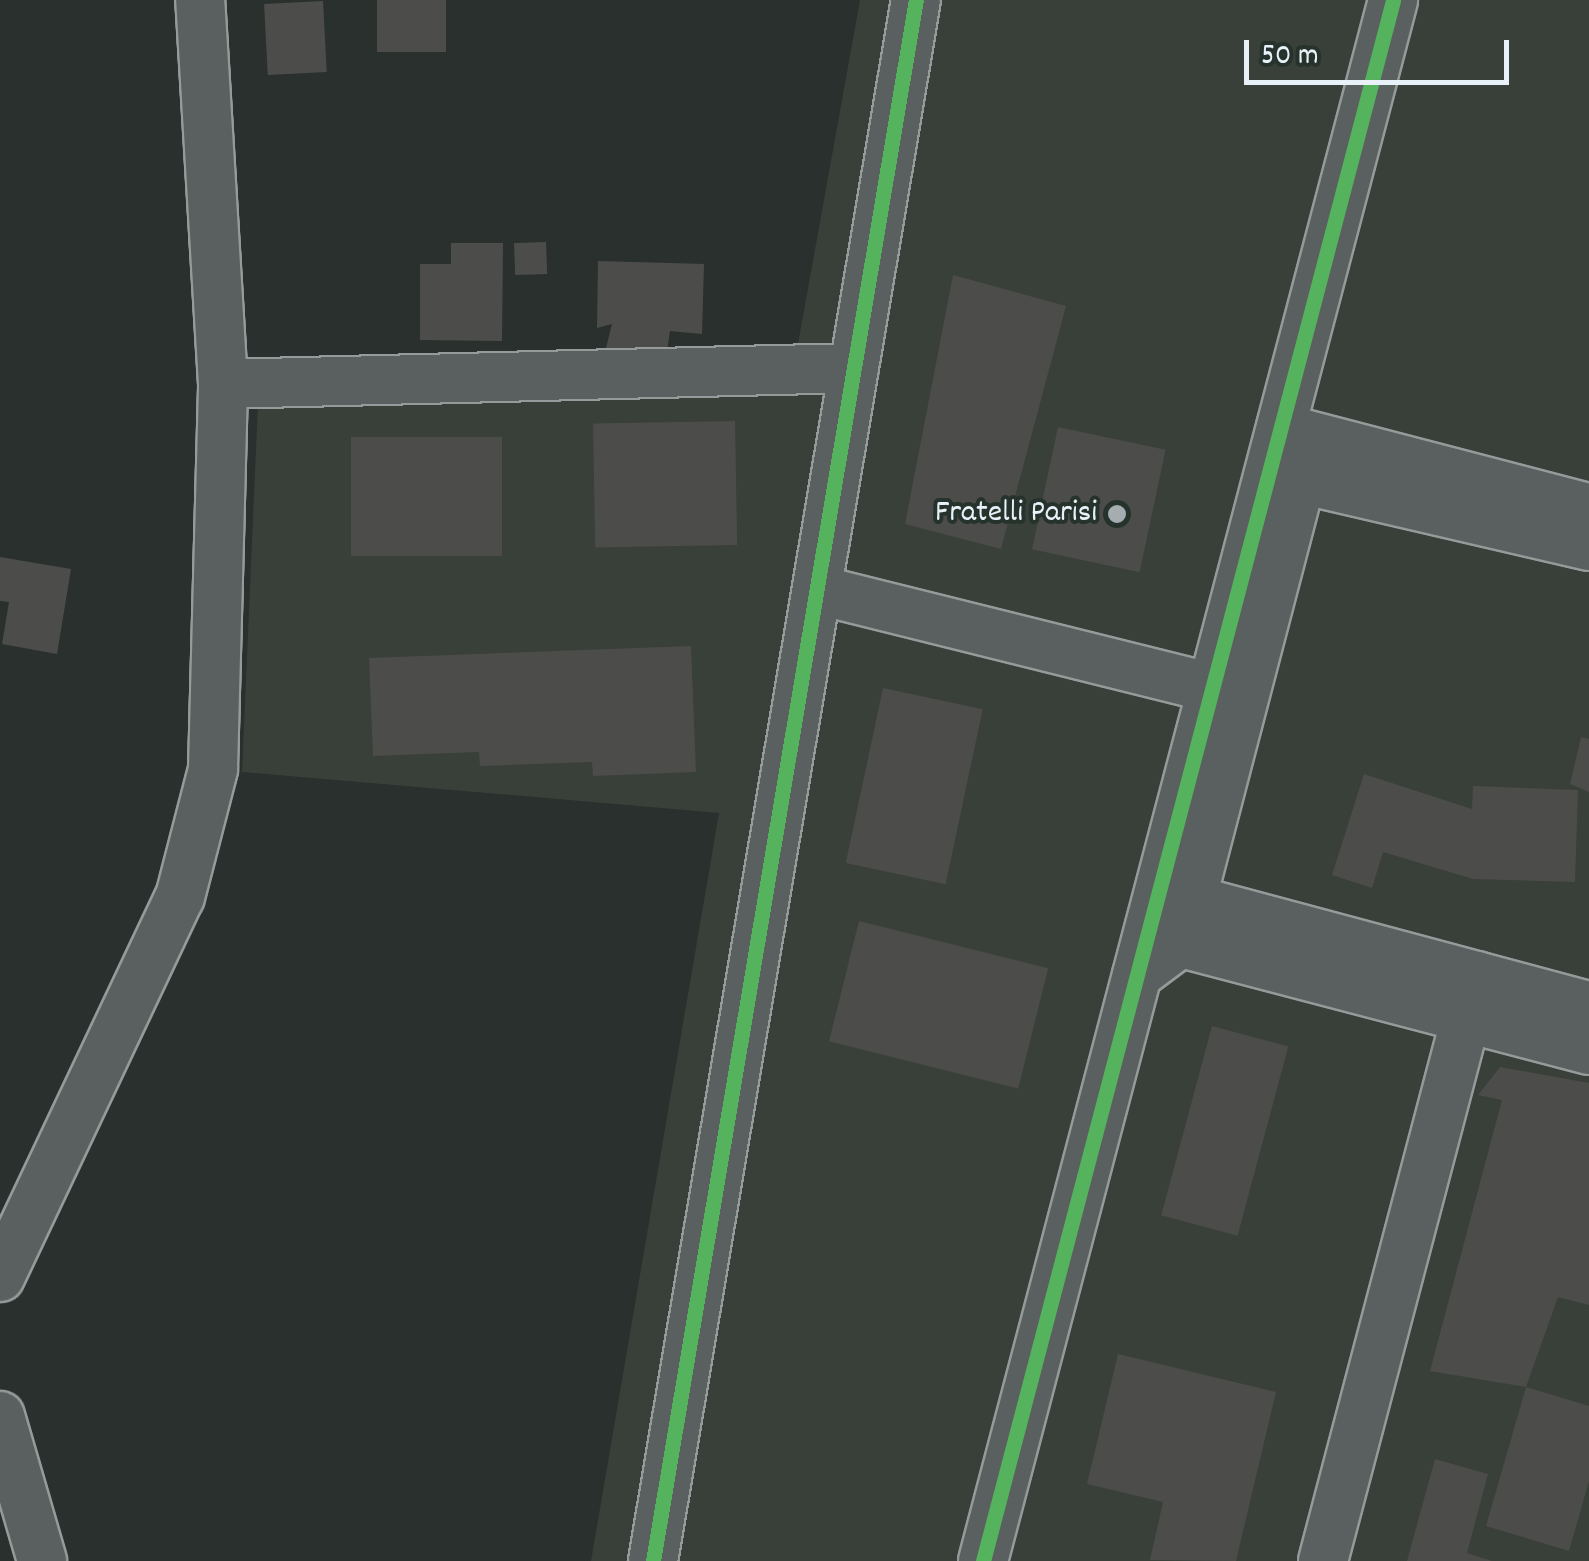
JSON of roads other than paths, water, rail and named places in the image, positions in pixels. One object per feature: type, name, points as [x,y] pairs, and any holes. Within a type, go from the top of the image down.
[{"type":"street","points":[[0,1277],[180,897],[200,826],[224,594],[223,384],[200,0]]},
{"type":"street","points":[[653,1561],[916,0]]},
{"type":"street","points":[[982,1561],[1227,692],[1291,441],[1393,0]]},
{"type":"street","points":[[223,384],[854,368]]},
{"type":"street","points":[[1291,441],[1589,508]]},
{"type":"street","points":[[1291,441],[1589,546]]},
{"type":"street","points":[[819,590],[1227,692]]},
{"type":"street","points":[[1163,928],[1472,997],[1589,1006]]},
{"type":"street","points":[[1472,997],[1589,1050]]},
{"type":"street","points":[[1323,1561],[1472,997]]},
{"type":"street","points":[[0,1416],[42,1561]]},
{"type":"place","name":"Fratelli Parisi","points":[[1117,514]]}]
